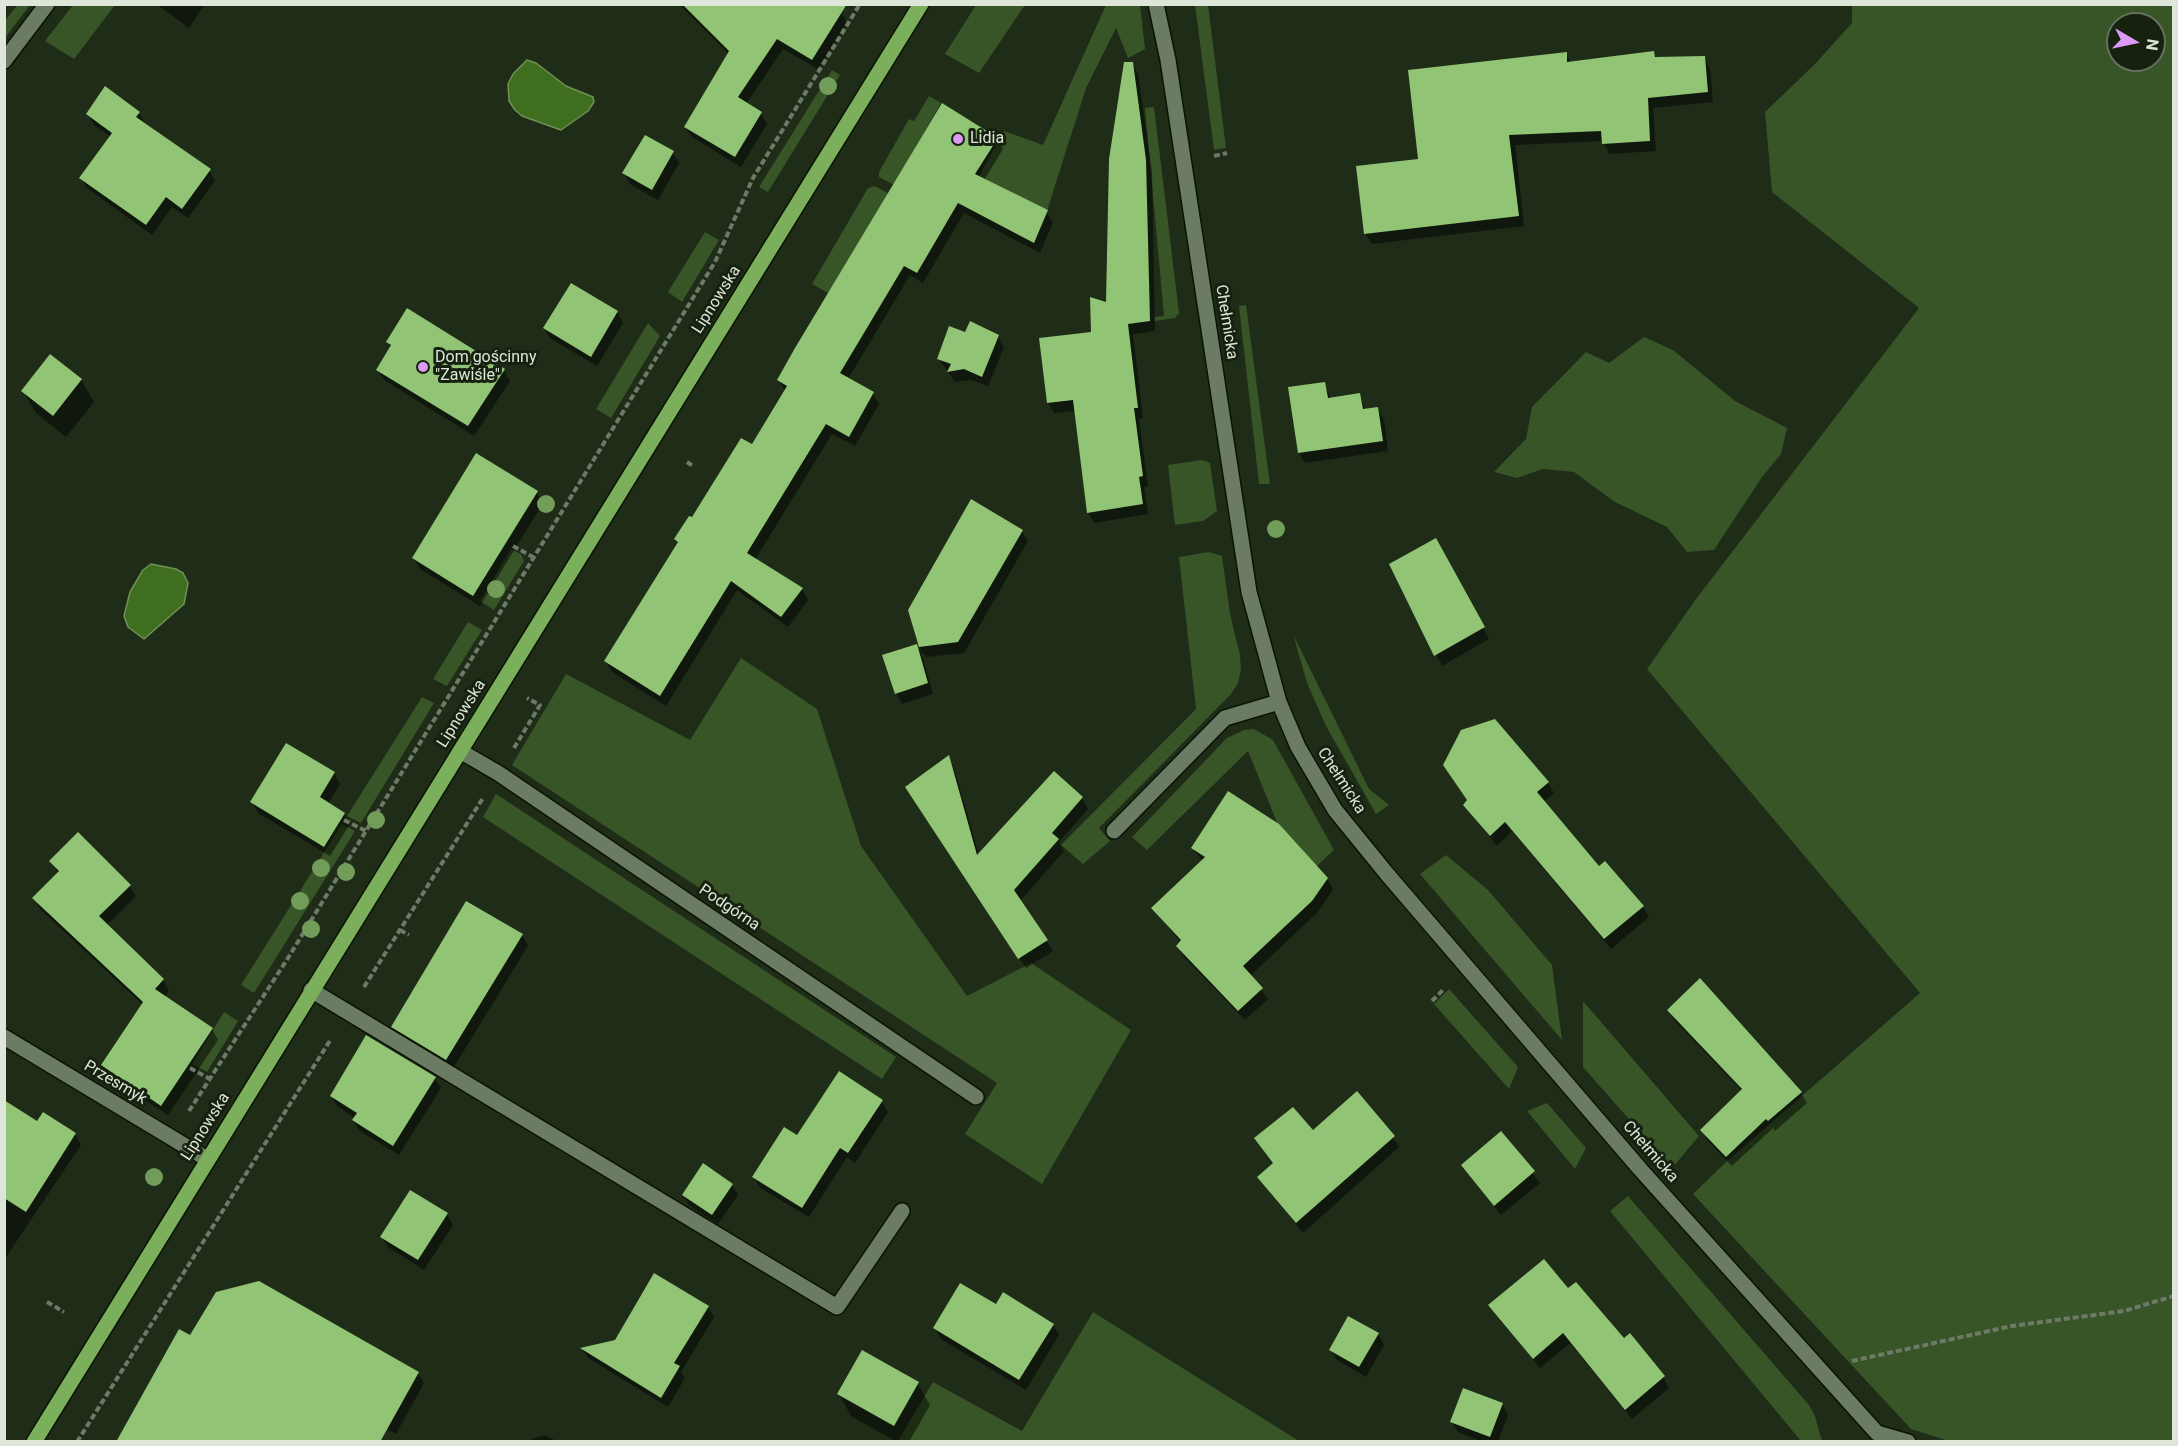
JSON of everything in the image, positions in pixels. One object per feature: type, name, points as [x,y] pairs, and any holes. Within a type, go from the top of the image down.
[{"type":"main road","name":"Lipnowska","points":[[34,1442],[310,990],[921,4]]},
{"type":"street","points":[[4,62],[47,4]]},
{"type":"street","name":"Chełmicka","points":[[1156,4],[1168,60],[1249,592],[1279,702],[1298,747],[1335,810],[1387,874],[1640,1169],[1819,1368],[1872,1437]]},
{"type":"street","points":[[1114,831],[1225,718],[1279,702]]},
{"type":"street","name":"Podgórna","points":[[460,751],[498,774],[976,1097]]},
{"type":"street","points":[[310,990],[837,1307],[902,1211]]},
{"type":"street","name":"Przesmyk","points":[[4,1037],[207,1159]]},
{"type":"street","points":[[1872,1437],[1908,1442]]},
{"type":"path","points":[[172,1138],[366,831],[715,262],[753,178],[861,4]]},
{"type":"path","points":[[687,462],[694,467]]},
{"type":"path","points":[[513,546],[533,557]]},
{"type":"path","points":[[77,1442],[540,705]]},
{"type":"path","points":[[344,820],[366,831]]},
{"type":"path","points":[[400,930],[409,935]]},
{"type":"path","points":[[190,1068],[210,1079]]},
{"type":"path","points":[[1819,1368],[2012,1326],[2124,1311],[2174,1296]]},
{"type":"path","points":[[48,1302],[64,1312]]},
{"type":"shaded area","points":[[18,4],[30,5],[5,38],[5,21]]},
{"type":"shaded area","points":[[73,5],[115,5],[74,59],[45,41]]},
{"type":"shaded area","points":[[976,5],[1025,5],[979,73],[945,54]]},
{"type":"shaded area","points":[[1106,5],[1140,5],[1145,49],[1128,58],[1116,28],[1086,88],[1047,211],[979,176],[1004,131],[1043,145]]},
{"type":"shaded area","points":[[1195,5],[1208,5],[1226,148],[1214,150]]},
{"type":"shaded area","points":[[1852,5],[2173,5],[2173,1441],[1952,1442],[1911,1429],[1693,1194],[1724,1164],[1920,993],[1647,669],[1696,599],[1919,308],[1772,192],[1765,112],[1815,64],[1852,23]]},
{"type":"shaded area","points":[[527,60],[536,63],[566,86],[593,97],[594,102],[588,111],[561,130],[522,116],[509,101],[508,84],[513,74]]},
{"type":"shaded area","points":[[832,70],[840,75],[768,192],[759,187]]},
{"type":"shaded area","points":[[929,96],[941,103],[894,185],[879,177],[879,172],[909,119],[914,121]]},
{"type":"shaded area","points":[[1154,107],[1179,313],[1175,318],[1155,321],[1154,317],[1164,316],[1145,108]]},
{"type":"shaded area","points":[[875,186],[889,194],[830,294],[812,284],[868,188]]},
{"type":"shaded area","points":[[705,232],[719,240],[682,302],[668,292]]},
{"type":"shaded area","points":[[1246,305],[1270,484],[1259,484],[1239,306]]},
{"type":"shaded area","points":[[648,323],[660,336],[611,418],[596,409]]},
{"type":"shaded area","points":[[1644,337],[1673,350],[1735,401],[1787,428],[1781,454],[1762,477],[1714,550],[1687,552],[1667,527],[1615,502],[1574,472],[1543,469],[1517,478],[1494,472],[1526,439],[1532,407],[1586,352],[1609,363]]},
{"type":"shaded area","points":[[1202,460],[1210,463],[1217,511],[1203,521],[1175,525],[1168,465]]},
{"type":"shaded area","points":[[511,549],[521,554],[524,561],[494,610],[480,601]]},
{"type":"shaded area","points":[[1209,552],[1222,556],[1230,614],[1240,655],[1241,669],[1238,683],[1231,694],[1099,828],[1110,841],[1083,864],[1061,845],[1196,709],[1179,557]]},
{"type":"shaded area","points":[[151,564],[176,569],[183,573],[188,583],[184,604],[144,639],[128,627],[124,616],[130,592],[143,570]]},
{"type":"shaded area","points":[[468,622],[482,630],[447,686],[433,679]]},
{"type":"shaded area","points":[[1293,634],[1369,789],[1389,805],[1376,814],[1326,726],[1307,683]]},
{"type":"shaded area","points":[[741,658],[817,709],[861,846],[967,996],[1031,963],[1131,1030],[1042,1184],[965,1134],[997,1083],[512,765],[566,674],[690,740]]},
{"type":"shaded area","points":[[422,697],[434,703],[361,823],[347,816]]},
{"type":"shaded area","points":[[1254,729],[1273,740],[1334,850],[1315,868],[1278,825],[1248,751],[1147,850],[1132,837],[1227,738],[1244,730]]},
{"type":"shaded area","points":[[496,794],[896,1057],[882,1079],[483,817]]},
{"type":"shaded area","points":[[342,824],[355,831],[254,993],[241,985]]},
{"type":"shaded area","points":[[1446,855],[1488,890],[1552,965],[1562,1040],[1420,874]]},
{"type":"shaded area","points":[[1449,989],[1518,1067],[1509,1089],[1434,1004]]},
{"type":"shaded area","points":[[1583,1001],[1699,1136],[1672,1168],[1583,1067]]},
{"type":"shaded area","points":[[224,1012],[238,1021],[207,1072],[192,1064]]},
{"type":"shaded area","points":[[1547,1103],[1586,1148],[1575,1169],[1527,1111]]},
{"type":"shaded area","points":[[1628,1196],[1809,1405],[1815,1416],[1822,1441],[1801,1441],[1610,1211]]},
{"type":"shaded area","points":[[1093,1312],[1299,1441],[898,1441],[933,1382],[1022,1431]]},
{"type":"building","points":[[682,4],[847,4],[812,60],[777,39],[738,97],[762,112],[735,157],[684,127],[729,51]]},
{"type":"building","points":[[1654,51],[1655,57],[1705,56],[1708,92],[1648,98],[1650,141],[1602,144],[1601,131],[1509,135],[1519,216],[1364,234],[1356,166],[1418,159],[1408,70],[1567,52],[1567,62]]},
{"type":"building","points":[[1124,62],[1133,62],[1146,160],[1150,321],[1128,324],[1138,408],[1134,408],[1143,476],[1139,477],[1143,504],[1087,513],[1073,400],[1047,403],[1039,338],[1091,332],[1090,297],[1106,302],[1109,159]]},
{"type":"building","points":[[105,86],[140,112],[136,117],[211,169],[182,209],[166,197],[146,225],[79,178],[112,133],[86,114]]},
{"type":"building","points":[[942,103],[998,138],[975,174],[1048,210],[1034,243],[958,203],[917,273],[904,266],[840,373],[874,392],[849,437],[826,424],[747,553],[803,588],[781,617],[731,581],[660,696],[604,661],[678,542],[674,539],[689,516],[692,517],[741,438],[752,444],[787,386],[777,380]]},
{"type":"building","points":[[645,135],[674,151],[652,190],[622,173]]},
{"type":"building","points":[[571,283],[618,311],[591,357],[543,328]]},
{"type":"building","points":[[407,308],[505,369],[468,426],[376,370],[391,345],[386,342]]},
{"type":"building","points":[[970,321],[999,335],[982,377],[964,369],[947,372],[951,364],[937,359],[949,326],[965,332]]},
{"type":"building","points":[[50,354],[82,379],[53,416],[21,391]]},
{"type":"building","points":[[1325,382],[1328,398],[1360,393],[1363,409],[1378,407],[1383,441],[1298,453],[1288,387]]},
{"type":"building","points":[[476,453],[538,491],[473,596],[412,558]]},
{"type":"building","points":[[971,499],[1023,530],[958,642],[919,647],[908,610]]},
{"type":"building","points":[[1436,538],[1485,627],[1434,656],[1389,564]]},
{"type":"building","points":[[917,644],[928,683],[895,694],[882,655]]},
{"type":"building","points":[[1495,719],[1549,782],[1537,792],[1599,866],[1605,861],[1644,906],[1604,939],[1505,822],[1490,836],[1463,805],[1467,800],[1443,765],[1461,730]]},
{"type":"building","points":[[286,743],[335,772],[320,797],[345,813],[324,847],[250,802]]},
{"type":"building","points":[[949,755],[977,855],[1054,771],[1083,797],[1052,833],[1059,839],[1014,890],[1048,940],[1018,959],[905,787]]},
{"type":"building","points":[[1228,791],[1279,824],[1328,878],[1312,901],[1243,966],[1263,988],[1238,1011],[1176,946],[1181,940],[1151,908],[1205,857],[1191,848]]},
{"type":"building","points":[[78,832],[131,885],[99,916],[164,979],[155,989],[213,1028],[161,1106],[101,1065],[143,1002],[32,898],[59,871],[49,861]]},
{"type":"building","points":[[466,901],[523,934],[446,1060],[391,1027]]},
{"type":"building","points":[[1700,978],[1802,1092],[1768,1121],[1766,1119],[1726,1157],[1700,1130],[1742,1089],[1667,1010]]},
{"type":"building","points":[[366,1035],[436,1077],[393,1146],[352,1120],[357,1113],[330,1096]]},
{"type":"building","points":[[839,1071],[883,1100],[848,1153],[840,1148],[802,1208],[752,1177],[784,1127],[797,1135]]},
{"type":"building","points":[[1357,1091],[1395,1136],[1296,1223],[1257,1177],[1273,1163],[1254,1138],[1293,1107],[1313,1130]]},
{"type":"building","points":[[4,1100],[37,1121],[43,1112],[76,1133],[26,1212],[4,1198]]},
{"type":"building","points":[[1501,1131],[1535,1171],[1494,1206],[1461,1165]]},
{"type":"building","points":[[703,1163],[733,1184],[712,1215],[682,1195]]},
{"type":"building","points":[[410,1190],[448,1213],[418,1260],[380,1237]]},
{"type":"building","points":[[1544,1259],[1568,1288],[1576,1282],[1624,1338],[1630,1333],[1665,1376],[1625,1410],[1563,1333],[1533,1359],[1488,1305]]},
{"type":"building","points":[[654,1273],[709,1306],[674,1363],[680,1366],[661,1398],[580,1348],[615,1340]]},
{"type":"building","points":[[259,1281],[419,1372],[380,1442],[116,1442],[179,1329],[190,1335],[216,1292]]},
{"type":"building","points":[[960,1283],[996,1304],[1003,1292],[1054,1324],[1019,1380],[933,1328]]},
{"type":"building","points":[[1348,1316],[1379,1333],[1359,1367],[1329,1350]]},
{"type":"building","points":[[862,1350],[919,1382],[894,1426],[837,1394]]},
{"type":"building","points":[[1463,1388],[1503,1403],[1490,1437],[1450,1422]]},
{"type":"place","name":"Lidia","points":[[958,139]]},
{"type":"place","name":"Dom gościnny \"Zawiśle\"","points":[[423,367]]}]
